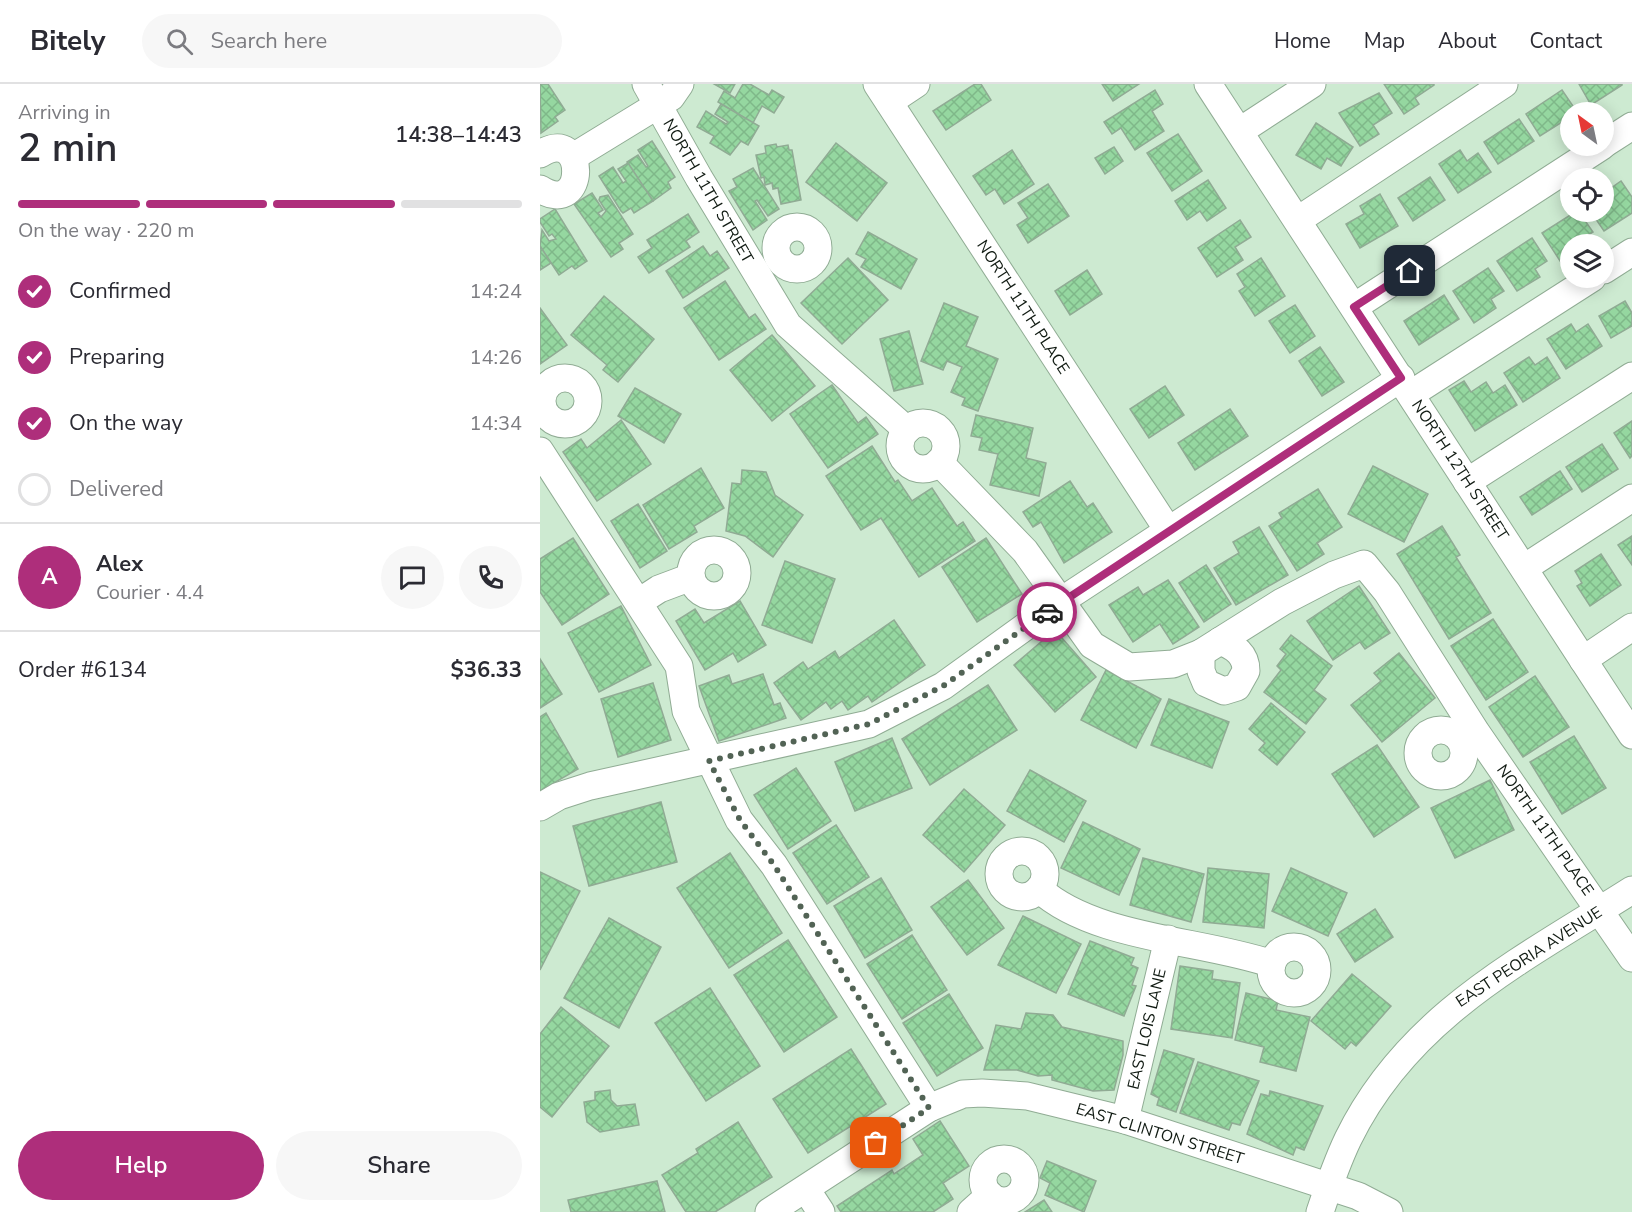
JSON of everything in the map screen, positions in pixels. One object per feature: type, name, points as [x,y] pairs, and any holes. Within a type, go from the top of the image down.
[{"type":"street","name":"NORTH 11TH STREET","points":[[653,94],[671,97],[680,84]]},
{"type":"street","points":[[883,93],[916,84]]},
{"type":"street","name":"NORTH 12TH STREET","points":[[1209,84],[1632,735]]},
{"type":"street","points":[[1240,131],[1312,84]]},
{"type":"street","points":[[1298,220],[1504,84]]},
{"type":"street","name":"NORTH 11TH PLACE","points":[[883,93],[1168,530]]},
{"type":"street","name":"NORTH 11TH STREET","points":[[653,94],[788,325],[907,430],[901,443],[907,462],[920,468],[927,468],[939,462],[1025,551],[1092,645],[1129,667],[1173,664],[1211,647],[1282,602],[1335,574],[1364,564]]},
{"type":"street","points":[[573,157],[653,94]]},
{"type":"street","points":[[1614,138],[1632,126]]},
{"type":"street","points":[[540,154],[554,148],[568,153],[573,157],[577,170],[571,188],[552,194],[540,189]]},
{"type":"street","points":[[1354,307],[1586,156]]},
{"type":"street","points":[[1614,264],[1632,252]]},
{"type":"street","name":"NORTH 11TH STREET","points":[[758,277],[780,260]]},
{"type":"street","points":[[540,807],[559,796],[590,786],[869,724],[943,686],[1061,601],[1168,530],[1406,386],[1575,288]]},
{"type":"street","points":[[1467,482],[1632,376]]},
{"type":"street","points":[[540,451],[679,666],[686,711],[740,820],[774,865],[929,1108]]},
{"type":"street","points":[[1524,568],[1632,498]]},
{"type":"street","name":"NORTH 11TH PLACE","points":[[1364,564],[1387,592],[1468,737],[1601,910],[1632,958]]},
{"type":"street","points":[[639,602],[659,589],[691,576]]},
{"type":"street","points":[[1583,660],[1632,627]]},
{"type":"street","points":[[1039,889],[1052,901],[1098,921],[1197,948],[1248,956],[1272,964]]},
{"type":"street","name":"EAST PEORIA AVENUE","points":[[1325,1200],[1347,1141],[1365,1109],[1419,1038],[1479,987],[1632,890]]},
{"type":"street","name":"EAST LOIS LANE","points":[[1125,1120],[1168,939]]},
{"type":"street","name":"EAST CLINTON STREET","points":[[769,1212],[929,1108],[963,1094],[1007,1094],[1125,1120],[1325,1200],[1358,1196],[1389,1212]]},
{"type":"street","points":[[806,1189],[820,1212]]},
{"type":"building","points":[[540,84],[548,84],[565,110],[555,117],[558,121],[541,133]]},
{"type":"building","points":[[714,84],[735,84],[730,93]]},
{"type":"building","points":[[743,84],[750,84],[769,95],[772,90],[784,97],[774,113],[762,106],[753,123],[718,102],[724,91],[735,98]]},
{"type":"building","points":[[975,84],[981,84],[991,100],[946,130],[933,111]]},
{"type":"building","points":[[1102,84],[1139,84],[1113,101]]},
{"type":"building","points":[[1384,84],[1434,85],[1415,98],[1419,104],[1404,114]]},
{"type":"building","points":[[1579,84],[1622,84],[1596,102],[1589,102]]},
{"type":"building","points":[[1155,90],[1163,104],[1152,111],[1164,131],[1135,150],[1121,128],[1112,134],[1104,122]]},
{"type":"building","points":[[1562,90],[1570,102],[1560,102],[1560,123],[1540,136],[1526,114]]},
{"type":"building","points":[[1379,93],[1392,113],[1373,125],[1379,134],[1360,146],[1339,113]]},
{"type":"building","points":[[721,104],[759,126],[748,145],[741,141],[730,155],[710,143],[714,136],[697,127],[706,111],[726,124],[728,122],[715,114]]},
{"type":"building","points":[[1519,119],[1534,141],[1498,164],[1484,142]]},
{"type":"building","points":[[1316,123],[1353,147],[1341,166],[1327,158],[1321,169],[1296,155]]},
{"type":"building","points":[[1178,134],[1202,171],[1172,191],[1147,153]]},
{"type":"building","points":[[652,141],[675,177],[668,182],[671,188],[653,201],[627,162],[638,155],[646,167],[648,166],[638,150]]},
{"type":"building","points":[[836,143],[887,183],[857,221],[806,182]]},
{"type":"building","points":[[776,144],[777,147],[788,145],[789,150],[792,150],[801,200],[781,204],[778,188],[773,189],[772,183],[765,185],[764,177],[761,178],[756,155],[766,153],[765,146]]},
{"type":"building","points":[[1114,147],[1123,161],[1105,174],[1095,158]]},
{"type":"building","points":[[1012,150],[1034,184],[1004,204],[995,189],[986,195],[973,176]]},
{"type":"building","points":[[1460,150],[1467,161],[1478,153],[1491,172],[1458,193],[1439,164]]},
{"type":"building","points":[[628,163],[653,201],[634,213],[631,208],[623,213],[621,211],[599,176],[613,167],[623,183],[626,181],[618,169]]},
{"type":"building","points":[[753,168],[779,209],[768,216],[757,200],[755,201],[767,220],[753,230],[729,191],[737,187],[733,179]]},
{"type":"building","points":[[1430,177],[1445,200],[1413,221],[1398,198]]},
{"type":"building","points":[[1208,180],[1226,208],[1207,221],[1200,211],[1187,220],[1175,201]]},
{"type":"building","points":[[1621,181],[1632,197],[1632,213],[1604,231],[1598,222],[1614,222],[1614,186]]},
{"type":"building","points":[[1048,184],[1069,216],[1028,243],[1017,225],[1028,218],[1018,203]]},
{"type":"building","points":[[592,193],[603,210],[598,213],[601,217],[606,211],[599,200],[600,197],[608,195],[633,234],[619,243],[623,249],[611,257],[574,204]]},
{"type":"building","points":[[1380,194],[1398,226],[1360,248],[1346,224],[1364,214],[1360,206]]},
{"type":"building","points":[[555,209],[587,261],[575,269],[572,266],[559,275],[540,246],[542,230],[549,241],[556,239],[552,234],[549,236],[540,222],[540,219]]},
{"type":"building","points":[[688,214],[699,232],[686,241],[690,247],[649,273],[638,257],[652,248],[647,240]]},
{"type":"building","points":[[1240,220],[1251,237],[1235,247],[1243,260],[1217,277],[1198,248]]},
{"type":"building","points":[[1560,222],[1586,222],[1593,232],[1560,234],[1560,261],[1542,233]]},
{"type":"building","points":[[868,232],[917,259],[901,289],[861,267],[866,259],[856,254]]},
{"type":"building","points":[[1532,238],[1547,261],[1535,269],[1540,277],[1517,291],[1497,261]]},
{"type":"building","points":[[540,246],[551,263],[540,270]]},
{"type":"building","points":[[703,246],[710,256],[717,251],[729,268],[683,298],[666,271]]},
{"type":"building","points":[[848,258],[888,300],[842,344],[801,303]]},
{"type":"building","points":[[1261,258],[1285,296],[1255,316],[1239,291],[1245,287],[1237,274]]},
{"type":"building","points":[[1488,268],[1504,291],[1491,299],[1496,308],[1474,323],[1453,291]]},
{"type":"building","points":[[1087,270],[1102,294],[1070,315],[1055,291]]},
{"type":"building","points":[[725,281],[749,318],[755,314],[766,329],[719,360],[684,308]]},
{"type":"building","points":[[1444,295],[1459,319],[1419,345],[1404,321]]},
{"type":"building","points":[[604,296],[654,339],[618,382],[603,370],[607,365],[571,335]]},
{"type":"building","points":[[1625,301],[1632,313],[1632,326],[1611,338],[1599,316]]},
{"type":"building","points":[[944,303],[978,317],[966,346],[998,359],[978,411],[962,405],[965,398],[951,392],[962,367],[947,361],[943,370],[921,361]]},
{"type":"building","points":[[1295,305],[1315,336],[1290,353],[1269,321]]},
{"type":"building","points":[[540,308],[567,345],[540,364]]},
{"type":"building","points":[[1571,324],[1576,332],[1588,324],[1602,346],[1566,369],[1547,339]]},
{"type":"building","points":[[909,331],[923,384],[894,391],[880,339]]},
{"type":"building","points":[[772,335],[815,386],[772,421],[730,370]]},
{"type":"building","points":[[1320,347],[1344,382],[1322,396],[1299,361]]},
{"type":"building","points":[[1529,357],[1535,365],[1547,357],[1560,378],[1523,402],[1504,373]]},
{"type":"building","points":[[1464,381],[1471,392],[1486,382],[1493,393],[1505,385],[1517,405],[1475,431],[1449,390]]},
{"type":"building","points":[[832,385],[858,423],[866,417],[878,434],[828,468],[790,414]]},
{"type":"building","points":[[1165,386],[1184,415],[1149,438],[1130,409]]},
{"type":"building","points":[[635,388],[681,414],[664,443],[618,416]]},
{"type":"building","points":[[1230,409],[1248,436],[1195,470],[1178,443]]},
{"type":"building","points":[[976,415],[1033,428],[1026,458],[1046,463],[1039,496],[990,485],[998,454],[979,450],[982,438],[971,436]]},
{"type":"building","points":[[621,420],[651,464],[597,501],[563,452],[581,439],[587,448]]},
{"type":"building","points":[[1632,421],[1632,456],[1630,458],[1614,433]]},
{"type":"building","points":[[1602,444],[1618,469],[1582,492],[1566,467]]},
{"type":"building","points":[[872,446],[895,482],[898,480],[912,501],[932,488],[957,526],[963,522],[975,541],[919,577],[881,518],[861,530],[826,476]]},
{"type":"building","points":[[1373,466],[1428,494],[1404,542],[1348,514]]},
{"type":"building","points":[[701,468],[724,508],[694,526],[697,532],[669,549],[643,505]]},
{"type":"building","points":[[742,470],[766,472],[775,495],[803,515],[773,557],[745,536],[726,531],[732,483],[741,484]]},
{"type":"building","points":[[1560,471],[1572,489],[1532,515],[1520,497]]},
{"type":"building","points":[[1070,481],[1087,507],[1093,503],[1112,532],[1064,563],[1041,522],[1033,527],[1023,512]]},
{"type":"building","points":[[1318,489],[1342,527],[1317,543],[1324,554],[1297,571],[1269,526],[1282,518],[1279,513]]},
{"type":"building","points":[[638,504],[667,551],[640,568],[611,521]]},
{"type":"building","points":[[1442,526],[1460,555],[1456,557],[1491,613],[1449,639],[1397,554]]},
{"type":"building","points":[[1259,527],[1288,575],[1236,605],[1214,568],[1239,553],[1233,542]]},
{"type":"building","points":[[1632,536],[1632,565],[1618,545]]},
{"type":"building","points":[[573,538],[609,594],[562,625],[540,592],[540,559]]},
{"type":"building","points":[[986,538],[1022,594],[977,622],[942,567]]},
{"type":"building","points":[[1601,554],[1621,585],[1590,606],[1577,586],[1582,583],[1575,571]]},
{"type":"building","points":[[785,561],[835,579],[812,643],[762,625]]},
{"type":"building","points":[[1206,565],[1231,604],[1204,622],[1179,583]]},
{"type":"building","points":[[1168,580],[1199,627],[1173,644],[1160,624],[1133,642],[1109,605],[1138,587],[1143,595]]},
{"type":"building","points":[[1359,586],[1390,633],[1365,649],[1360,642],[1333,660],[1307,621]]},
{"type":"building","points":[[740,601],[766,645],[738,662],[733,653],[705,670],[676,621],[695,609],[704,623]]},
{"type":"building","points":[[621,606],[651,665],[599,692],[568,633]]},
{"type":"building","points":[[1493,619],[1528,672],[1486,700],[1451,646]]},
{"type":"building","points":[[894,620],[925,665],[872,702],[868,696],[848,710],[842,701],[831,709],[826,702],[801,720],[774,683],[803,662],[808,669],[835,651],[839,658]]},
{"type":"building","points":[[1055,630],[1096,677],[1055,712],[1014,665]]},
{"type":"building","points":[[1291,635],[1332,666],[1314,690],[1326,699],[1306,724],[1264,692],[1281,670],[1277,666],[1286,654],[1280,649]]},
{"type":"building","points":[[1399,653],[1435,698],[1382,742],[1351,705],[1381,681],[1374,673]]},
{"type":"building","points":[[540,659],[562,694],[540,708]]},
{"type":"building","points":[[1106,670],[1161,699],[1136,748],[1081,720]]},
{"type":"building","points":[[763,674],[774,705],[780,703],[786,718],[719,741],[699,686],[729,675],[732,684]]},
{"type":"building","points":[[1535,676],[1569,727],[1523,757],[1489,707]]},
{"type":"building","points":[[653,683],[671,740],[618,757],[601,699]]},
{"type":"building","points":[[988,685],[1017,730],[930,785],[902,739]]},
{"type":"building","points":[[1169,699],[1229,722],[1212,768],[1151,745]]},
{"type":"building","points":[[1271,703],[1305,732],[1277,765],[1259,750],[1265,743],[1249,729]]},
{"type":"building","points":[[546,713],[578,769],[540,791],[540,717]]},
{"type":"building","points":[[1574,736],[1606,788],[1562,814],[1530,762]]},
{"type":"building","points":[[892,738],[912,788],[855,811],[835,762]]},
{"type":"building","points":[[1377,745],[1419,807],[1374,837],[1332,774]]},
{"type":"building","points":[[796,768],[831,821],[788,849],[754,795]]},
{"type":"building","points":[[1030,770],[1086,801],[1064,842],[1007,811]]},
{"type":"building","points":[[1490,780],[1514,830],[1455,858],[1431,808]]},
{"type":"building","points":[[964,789],[1005,825],[964,872],[923,835]]},
{"type":"building","points":[[661,802],[677,862],[589,886],[573,826]]},
{"type":"building","points":[[1083,822],[1140,849],[1119,895],[1061,868]]},
{"type":"building","points":[[836,825],[869,877],[827,904],[793,853]]},
{"type":"building","points":[[730,853],[782,933],[729,968],[677,888]]},
{"type":"building","points":[[1143,858],[1204,874],[1191,922],[1130,905]]},
{"type":"building","points":[[1208,868],[1269,874],[1264,928],[1203,922]]},
{"type":"building","points":[[1291,868],[1347,893],[1328,936],[1272,911]]},
{"type":"building","points":[[540,872],[580,891],[540,970]]},
{"type":"building","points":[[881,878],[912,930],[865,958],[834,906]]},
{"type":"building","points":[[968,880],[1004,928],[967,955],[931,907]]},
{"type":"building","points":[[1375,909],[1393,937],[1355,962],[1337,934]]},
{"type":"building","points":[[1023,916],[1081,944],[1056,993],[998,965]]},
{"type":"building","points":[[609,918],[661,947],[619,1028],[564,998]]},
{"type":"building","points":[[912,935],[947,990],[902,1019],[867,964]]},
{"type":"building","points":[[788,940],[837,1017],[784,1052],[734,975]]},
{"type":"building","points":[[1090,941],[1134,958],[1131,965],[1138,968],[1132,985],[1136,986],[1124,1016],[1068,994]]},
{"type":"building","points":[[1180,966],[1213,971],[1212,979],[1240,983],[1232,1038],[1171,1029]]},
{"type":"building","points":[[1352,974],[1391,1006],[1356,1046],[1351,1042],[1345,1049],[1311,1021]]},
{"type":"building","points":[[710,988],[760,1066],[706,1101],[655,1023]]},
{"type":"building","points":[[1246,993],[1278,1001],[1276,1010],[1310,1017],[1296,1071],[1260,1062],[1264,1047],[1235,1040]]},
{"type":"building","points":[[949,994],[983,1048],[937,1076],[903,1023]]},
{"type":"building","points":[[561,1007],[609,1046],[552,1117],[540,1107],[540,1034]]},
{"type":"building","points":[[1026,1013],[1053,1015],[1062,1027],[1123,1041],[1123,1055],[1114,1090],[1093,1091],[1052,1080],[1052,1075],[1038,1076],[1017,1070],[984,1070],[996,1025],[1021,1029]]},
{"type":"building","points":[[851,1049],[886,1104],[808,1153],[773,1099]]},
{"type":"building","points":[[1164,1050],[1194,1059],[1176,1112],[1157,1105],[1159,1098],[1151,1094]]},
{"type":"building","points":[[1198,1062],[1259,1081],[1240,1125],[1232,1123],[1229,1130],[1180,1113]]},
{"type":"building","points":[[610,1090],[611,1100],[617,1106],[635,1104],[639,1125],[600,1132],[587,1122],[584,1102],[595,1100],[595,1092]]},
{"type":"building","points":[[1270,1091],[1323,1106],[1304,1150],[1296,1147],[1293,1155],[1247,1134],[1261,1094],[1269,1096]]},
{"type":"building","points":[[940,1121],[969,1166],[943,1183],[953,1199],[933,1212],[841,1212],[837,1206],[892,1170],[894,1174],[923,1155],[913,1139]]},
{"type":"building","points":[[738,1122],[772,1177],[715,1212],[686,1212],[662,1175],[698,1153],[696,1149]]},
{"type":"building","points":[[1047,1161],[1096,1181],[1084,1212],[1045,1195],[1050,1183],[1040,1178]]},
{"type":"building","points":[[657,1181],[665,1212],[571,1212],[568,1200]]},
{"type":"building","points":[[1044,1200],[1052,1212],[1025,1212]]},
{"type":"way so far","points":[[876,1143],[929,1108],[916,1084],[774,865],[740,820],[709,761],[869,724],[943,686],[1047,612]]},
{"type":"route","points":[[1047,612],[1401,378],[1354,307],[1410,271]]}]
